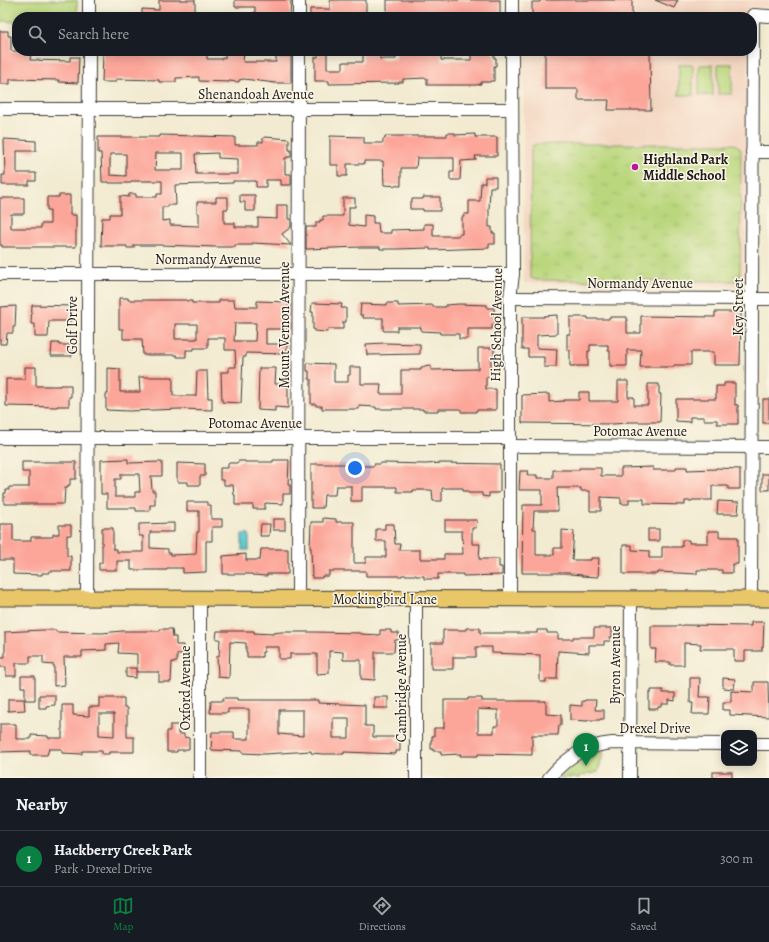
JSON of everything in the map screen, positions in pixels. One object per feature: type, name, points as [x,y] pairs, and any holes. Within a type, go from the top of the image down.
[{"type":"main road","name":"Mockingbird Lane","points":[[0,598],[769,599]]},
{"type":"street","points":[[89,0],[89,12]]},
{"type":"street","points":[[300,0],[300,12]]},
{"type":"street","points":[[512,0],[512,12]]},
{"type":"street","name":"Key Street","points":[[757,15],[769,16]]},
{"type":"street","name":"Golf Drive","points":[[87,598],[88,56]]},
{"type":"street","name":"Mount Vernon Avenue","points":[[298,598],[300,56]]},
{"type":"street","name":"High School Avenue","points":[[510,599],[510,298],[513,274],[512,56]]},
{"type":"street","name":"Key Street","points":[[752,599],[753,56]]},
{"type":"street","name":"Shenandoah Avenue","points":[[0,109],[512,109]]},
{"type":"street","points":[[752,152],[769,152]]},
{"type":"street","name":"Normandy Avenue","points":[[0,274],[513,274]]},
{"type":"street","name":"Normandy Avenue","points":[[510,298],[769,299]]},
{"type":"street","name":"Potomac Avenue","points":[[0,438],[298,438],[769,447]]},
{"type":"street","name":"Oxford Avenue","points":[[200,599],[200,778]]},
{"type":"street","name":"Cambridge Avenue","points":[[416,599],[416,778]]},
{"type":"street","name":"Byron Avenue","points":[[630,778],[631,599]]},
{"type":"street","name":"Drexel Drive","points":[[549,778],[570,757],[586,748],[598,744],[721,744]]},
{"type":"street","points":[[757,744],[769,744]]},
{"type":"shaded area","points":[[523,0],[769,0],[769,8],[748,8],[748,12],[523,12]]},
{"type":"shaded area","name":"Highland Park Middle School","points":[[523,56],[748,56],[745,287],[524,283]]},
{"type":"green space","points":[[0,0],[77,0],[77,12],[12,12],[12,22],[0,21]]},
{"type":"green space","points":[[718,64],[732,64],[732,94],[718,94]]},
{"type":"green space","points":[[679,65],[693,65],[693,95],[679,95]]},
{"type":"green space","points":[[699,65],[713,65],[713,95],[699,95]]},
{"type":"green space","points":[[536,144],[734,144],[738,146],[741,150],[740,274],[736,281],[536,280],[531,278],[531,150],[532,146]]},
{"type":"green space","points":[[604,751],[598,772],[580,776],[579,778],[559,778],[579,759]]},
{"type":"water","points":[[242,534],[249,534],[249,550],[242,550]]},
{"type":"building","points":[[159,0],[195,0],[195,12],[142,12],[142,9],[159,10]]},
{"type":"building","points":[[235,0],[291,0],[290,12],[255,12],[255,7],[235,7]]},
{"type":"building","points":[[330,0],[366,0],[366,12],[310,12],[310,9],[330,9]]},
{"type":"building","points":[[387,0],[500,0],[500,12],[387,12]]},
{"type":"building","points":[[540,0],[632,0],[632,12],[532,12],[532,2],[540,2]]},
{"type":"building","points":[[655,0],[678,0],[674,8]]},
{"type":"building","points":[[0,31],[8,31],[8,36],[11,36],[12,56],[31,56],[30,60],[70,61],[70,57],[79,57],[78,83],[59,82],[59,80],[10,79],[10,84],[0,84]]},
{"type":"building","points":[[103,56],[207,56],[207,59],[222,59],[225,58],[225,56],[244,56],[243,62],[276,62],[276,56],[291,56],[291,83],[275,83],[244,79],[239,80],[239,82],[199,81],[199,77],[176,78],[176,82],[116,79],[116,82],[102,82]]},
{"type":"building","points":[[327,56],[327,69],[343,69],[343,62],[363,62],[363,56],[380,56],[380,59],[396,59],[396,56],[441,56],[441,60],[471,60],[471,56],[494,56],[494,58],[496,58],[496,66],[494,66],[494,81],[481,82],[481,84],[476,85],[427,85],[427,78],[403,79],[403,82],[399,83],[329,84],[329,81],[315,81],[315,57]]},
{"type":"building","points":[[545,56],[650,56],[651,110],[608,110],[609,100],[578,100],[578,89],[545,89]]},
{"type":"building","points":[[447,133],[455,133],[455,135],[475,134],[475,137],[497,137],[497,156],[475,156],[476,160],[461,161],[460,180],[450,180],[450,172],[454,172],[454,158],[417,158],[416,168],[401,168],[401,186],[384,185],[383,161],[364,161],[364,164],[347,164],[347,176],[338,176],[338,165],[330,165],[330,136],[364,137],[364,143],[383,143],[385,136],[447,136]]},
{"type":"building","points":[[160,135],[235,137],[235,145],[258,145],[258,142],[263,142],[263,138],[265,137],[289,139],[289,150],[291,150],[291,157],[285,158],[285,174],[291,174],[291,185],[281,185],[281,180],[266,180],[266,187],[256,187],[256,181],[175,185],[176,205],[162,207],[162,221],[170,220],[170,225],[199,226],[197,202],[216,202],[216,197],[228,197],[228,209],[224,209],[224,223],[235,223],[235,227],[258,227],[258,218],[277,219],[277,205],[288,205],[288,219],[291,219],[291,227],[282,234],[291,245],[252,243],[252,245],[235,245],[235,247],[134,245],[134,248],[127,248],[127,246],[101,246],[102,218],[110,218],[110,214],[120,214],[120,196],[129,197],[129,194],[136,194],[136,197],[157,197],[157,194],[162,194],[162,181],[131,181],[131,183],[102,182],[101,153],[98,153],[98,137],[160,137]],"holes":[[[156,153],[183,153],[183,170],[155,170]],[[218,153],[218,158],[238,159],[238,174],[196,174],[195,154]],[[110,154],[126,154],[126,176],[110,175]]]},
{"type":"building","points":[[4,139],[36,141],[36,151],[17,151],[17,173],[36,173],[36,181],[29,181],[29,185],[2,185],[2,175],[5,175]]},
{"type":"building","points":[[485,177],[496,177],[496,187],[490,187],[489,210],[489,227],[492,227],[492,233],[495,233],[495,244],[489,244],[489,248],[430,250],[430,248],[380,249],[380,247],[360,247],[306,249],[306,227],[316,227],[316,222],[323,220],[323,216],[343,216],[343,198],[355,198],[355,207],[349,207],[349,225],[364,227],[364,215],[373,216],[373,223],[378,223],[379,233],[391,233],[391,230],[424,229],[424,224],[433,224],[433,236],[459,236],[459,234],[462,234],[462,217],[464,217],[464,214],[469,214],[469,201],[480,201],[481,183],[485,183]]},
{"type":"building","points":[[59,195],[70,195],[70,215],[76,215],[76,247],[2,247],[2,245],[0,245],[0,198],[24,198],[24,214],[11,214],[11,228],[41,228],[41,224],[50,224],[50,210],[47,210],[47,197],[59,197]]},
{"type":"building","points":[[240,195],[255,195],[255,211],[245,211],[245,202],[240,202]]},
{"type":"building","points":[[423,197],[440,197],[440,211],[410,209],[410,202],[412,202],[412,199],[423,199]]},
{"type":"building","points":[[119,298],[128,298],[128,300],[187,300],[192,301],[192,303],[219,303],[219,300],[234,300],[235,307],[257,307],[257,301],[289,302],[288,322],[290,322],[290,329],[266,329],[266,344],[287,344],[287,354],[246,353],[246,357],[243,357],[241,403],[222,402],[221,372],[229,372],[229,367],[236,367],[235,350],[225,350],[225,338],[208,338],[208,348],[194,348],[194,350],[186,350],[186,357],[177,357],[177,355],[143,355],[142,339],[123,339],[123,329],[119,329]],"holes":[[[235,323],[256,323],[255,341],[234,341]],[[175,324],[197,324],[197,339],[175,339]]]},
{"type":"building","points":[[312,303],[342,304],[341,308],[346,308],[346,322],[343,322],[343,329],[328,329],[327,332],[314,331],[313,312],[311,312]]},
{"type":"building","points":[[387,303],[398,303],[398,306],[433,305],[433,307],[446,307],[446,305],[459,304],[487,305],[487,308],[494,308],[495,325],[492,325],[492,329],[468,329],[468,339],[459,339],[459,334],[440,334],[440,332],[421,331],[421,327],[397,327],[397,331],[384,331],[383,318],[363,318],[363,315],[360,315],[361,304],[387,305]]},
{"type":"building","points":[[32,305],[72,306],[71,321],[49,321],[48,337],[35,337],[35,324],[31,324]]},
{"type":"building","points":[[16,306],[15,327],[13,327],[13,333],[7,333],[6,344],[0,344],[0,307]]},
{"type":"building","points":[[715,312],[741,312],[740,365],[714,365],[714,352],[691,352],[691,365],[674,365],[674,367],[640,367],[641,350],[627,350],[627,366],[610,366],[610,351],[608,351],[608,345],[590,345],[590,351],[588,351],[588,366],[570,366],[570,350],[567,350],[567,334],[570,334],[570,317],[610,319],[610,317],[627,317],[627,333],[641,333],[641,316],[715,317]]},
{"type":"building","points":[[557,315],[557,334],[537,335],[537,348],[557,349],[556,367],[544,367],[544,357],[528,357],[528,349],[522,349],[522,317],[544,317]]},
{"type":"building","points":[[52,343],[59,343],[59,345],[73,345],[72,356],[51,356]]},
{"type":"building","points":[[366,344],[420,344],[420,354],[367,355]]},
{"type":"building","points":[[478,348],[494,348],[494,358],[491,358],[491,376],[486,377],[486,389],[496,389],[496,410],[461,412],[461,409],[438,409],[438,411],[423,411],[423,409],[376,409],[376,407],[359,406],[359,409],[322,409],[322,406],[311,404],[311,379],[309,379],[309,371],[307,371],[307,363],[334,364],[334,382],[348,382],[350,367],[361,367],[361,384],[381,384],[380,394],[401,394],[401,370],[421,370],[421,367],[431,366],[431,370],[478,369]]},
{"type":"building","points":[[25,367],[36,367],[36,386],[71,385],[69,406],[6,406],[6,379],[25,379]]},
{"type":"building","points":[[108,368],[120,369],[120,392],[140,392],[139,377],[173,377],[173,396],[196,396],[197,371],[207,371],[208,398],[212,398],[212,410],[106,410],[106,394],[108,394]]},
{"type":"building","points":[[259,368],[276,368],[275,384],[288,384],[288,408],[275,407],[275,411],[258,410]]},
{"type":"building","points":[[618,381],[628,381],[628,397],[634,397],[634,405],[648,405],[648,384],[659,384],[659,394],[661,394],[660,422],[627,422],[613,424],[522,423],[522,395],[549,394],[549,402],[579,400],[579,392],[589,392],[589,401],[618,401]]},
{"type":"building","points":[[724,383],[735,383],[735,405],[738,405],[738,424],[717,424],[717,420],[704,420],[704,417],[690,417],[690,422],[676,421],[676,399],[716,399],[716,386],[724,386]]},
{"type":"building","points":[[763,399],[769,399],[769,423],[763,423]]},
{"type":"building","points":[[128,459],[128,463],[162,462],[162,476],[151,476],[152,491],[155,491],[155,505],[150,505],[150,511],[136,511],[136,508],[107,508],[107,494],[101,494],[101,460]],"holes":[[[121,474],[139,474],[140,492],[135,492],[135,497],[115,497],[115,479],[121,479]]]},
{"type":"building","points":[[273,460],[289,460],[288,485],[290,485],[290,494],[283,494],[283,504],[265,503],[265,509],[253,509],[253,505],[235,505],[233,485],[224,485],[224,480],[220,480],[220,468],[228,468],[228,463],[238,463],[238,461],[273,462]]},
{"type":"building","points":[[22,462],[76,462],[76,479],[70,479],[70,485],[68,485],[68,488],[65,488],[64,504],[4,504],[4,493],[6,493],[6,490],[9,490],[9,487],[29,487],[29,472],[22,472]]},
{"type":"building","points":[[177,463],[205,464],[205,476],[200,476],[200,485],[188,485],[188,482],[177,482]]},
{"type":"building","points":[[355,463],[355,466],[374,466],[374,464],[380,463],[500,464],[500,491],[498,493],[489,493],[489,497],[482,496],[482,493],[468,493],[468,491],[463,491],[463,488],[442,488],[442,501],[433,501],[432,490],[397,492],[397,487],[362,487],[362,501],[351,501],[351,486],[336,486],[335,495],[324,495],[323,508],[311,508],[311,464]]},
{"type":"building","points":[[653,467],[653,470],[676,470],[676,467],[687,467],[687,470],[716,468],[740,469],[740,489],[728,489],[728,486],[712,486],[712,500],[685,501],[685,505],[644,504],[644,499],[629,499],[629,504],[621,504],[621,498],[601,497],[601,511],[590,511],[590,491],[581,491],[581,488],[557,488],[558,511],[534,511],[533,529],[536,529],[536,555],[554,555],[554,548],[562,548],[562,530],[574,531],[572,560],[591,560],[591,558],[599,558],[598,577],[582,576],[570,573],[522,573],[523,505],[542,505],[542,490],[519,490],[520,471],[528,471],[527,475],[537,475],[537,478],[553,478],[553,470],[601,468],[601,476],[621,476],[621,468]]},
{"type":"building","points":[[762,474],[769,474],[769,490],[762,490]]},
{"type":"building","points":[[718,501],[739,502],[738,514],[717,514]]},
{"type":"building","points":[[187,502],[207,502],[207,505],[211,505],[211,519],[222,519],[222,527],[212,527],[212,541],[206,541],[206,572],[183,573],[183,568],[167,568],[167,570],[131,570],[131,561],[117,561],[117,570],[99,570],[99,563],[102,563],[102,528],[113,528],[113,549],[117,549],[117,552],[143,552],[143,536],[139,536],[139,524],[174,523],[174,532],[150,532],[150,548],[168,549],[168,553],[171,553],[171,555],[196,554],[197,532],[199,532],[199,511],[187,511]]},
{"type":"building","points":[[323,518],[336,519],[336,522],[354,522],[354,563],[366,563],[366,557],[386,557],[386,541],[376,541],[376,529],[385,529],[385,524],[394,524],[395,544],[400,544],[399,550],[420,550],[420,559],[444,559],[444,554],[463,554],[462,531],[445,531],[445,520],[477,520],[476,528],[472,528],[472,544],[480,544],[479,559],[499,559],[499,567],[502,567],[502,575],[463,576],[463,574],[438,574],[438,579],[424,579],[424,576],[416,575],[366,576],[366,571],[329,571],[329,576],[312,578],[310,548],[311,522],[323,522]]},
{"type":"building","points":[[273,519],[285,519],[285,530],[273,530]]},
{"type":"building","points":[[0,524],[13,524],[13,541],[31,541],[31,537],[53,537],[53,534],[59,534],[59,525],[71,525],[71,535],[67,535],[67,556],[71,556],[71,571],[49,571],[49,573],[42,573],[42,575],[13,574],[13,560],[0,560]]},
{"type":"building","points":[[261,524],[270,524],[269,536],[260,536]]},
{"type":"building","points":[[648,529],[659,529],[659,541],[648,541]]},
{"type":"building","points":[[708,531],[719,531],[719,537],[738,537],[738,564],[732,564],[732,573],[722,573],[722,570],[697,570],[697,574],[658,572],[658,574],[623,574],[623,545],[632,545],[632,550],[649,551],[649,558],[662,558],[662,547],[682,547],[682,540],[689,540],[689,543],[708,543]]},
{"type":"building","points":[[261,549],[288,549],[288,574],[267,574],[267,576],[252,574],[223,574],[223,556],[246,554],[246,560],[260,560]]},
{"type":"building","points":[[751,622],[764,622],[763,647],[762,651],[745,651],[745,661],[734,661],[734,649],[700,649],[701,644],[684,643],[684,665],[670,665],[670,662],[655,662],[656,649],[651,649],[651,626],[751,626]]},
{"type":"building","points":[[466,628],[480,628],[480,633],[537,633],[537,630],[547,630],[547,633],[558,633],[558,639],[573,639],[573,637],[594,637],[594,628],[612,628],[612,637],[610,637],[610,641],[604,641],[604,645],[589,645],[589,653],[558,651],[557,679],[546,679],[546,682],[540,682],[540,655],[492,653],[492,647],[476,647],[476,657],[453,657],[453,669],[431,669],[431,643],[443,643],[443,630],[466,630]]},
{"type":"building","points":[[160,629],[172,629],[173,637],[176,637],[176,645],[183,645],[183,654],[177,654],[177,662],[172,662],[171,682],[159,682],[159,672],[137,672],[137,654],[118,653],[119,643],[106,644],[106,650],[82,651],[82,657],[64,657],[65,685],[54,686],[54,665],[43,664],[43,656],[30,656],[30,663],[16,663],[16,676],[6,676],[6,667],[0,667],[0,657],[5,657],[5,632],[56,630],[56,632],[102,633],[122,631],[160,631]]},
{"type":"building","points":[[380,630],[391,630],[391,633],[399,633],[399,640],[395,640],[394,652],[375,652],[375,680],[361,679],[361,660],[343,660],[343,652],[329,651],[329,673],[317,674],[317,654],[290,654],[290,659],[279,659],[279,647],[264,647],[262,657],[247,657],[246,643],[230,642],[229,678],[218,677],[217,656],[219,656],[220,639],[216,639],[217,631],[254,631],[254,633],[273,634],[281,632],[315,632],[380,635]]},
{"type":"building","points":[[126,668],[136,668],[136,678],[126,677]]},
{"type":"building","points":[[21,676],[35,676],[35,700],[25,700],[25,687],[21,687]]},
{"type":"building","points":[[690,678],[700,678],[699,697],[710,697],[709,714],[692,714],[693,703],[690,703]]},
{"type":"building","points":[[723,678],[735,679],[734,689],[723,688]]},
{"type":"building","points":[[754,682],[768,682],[769,717],[730,715],[730,710],[723,710],[723,702],[731,702],[731,691],[754,692]]},
{"type":"building","points":[[651,690],[663,690],[663,693],[675,693],[675,701],[669,700],[669,704],[662,704],[662,707],[658,707],[658,709],[649,709],[649,693],[651,693]]},
{"type":"building","points":[[39,695],[55,695],[55,705],[46,706],[46,708],[39,708]]},
{"type":"building","points":[[374,697],[388,697],[388,708],[374,708]]},
{"type":"building","points":[[99,698],[124,698],[124,708],[127,708],[127,737],[134,737],[134,752],[109,752],[109,754],[102,754],[102,751],[82,751],[82,754],[62,753],[62,749],[49,749],[47,755],[30,755],[31,751],[0,752],[0,724],[16,724],[16,739],[31,739],[31,735],[48,736],[48,738],[62,738],[62,705],[73,705],[73,715],[89,716],[89,707],[99,707]],"holes":[[[99,714],[114,714],[114,736],[99,735]]]},
{"type":"building","points":[[223,698],[237,698],[237,700],[318,700],[318,703],[365,705],[365,726],[373,726],[373,737],[396,737],[396,741],[400,741],[400,751],[396,751],[396,754],[344,752],[344,754],[323,754],[311,753],[311,751],[265,754],[242,753],[242,751],[211,750],[212,732],[234,732],[234,739],[249,739],[249,709],[228,709],[228,713],[210,713],[211,701],[223,701]],"holes":[[[279,710],[303,710],[303,736],[279,734]],[[333,718],[349,718],[349,738],[333,738]]]},
{"type":"building","points":[[468,698],[482,698],[482,701],[546,701],[546,714],[561,715],[561,725],[559,725],[558,735],[532,735],[532,755],[478,754],[478,756],[460,756],[461,754],[441,755],[441,751],[433,751],[433,749],[431,749],[431,740],[432,736],[434,736],[434,728],[444,728],[444,700],[468,700]],"holes":[[[478,709],[498,710],[498,726],[494,726],[494,733],[478,733]]]},
{"type":"building","points":[[8,699],[24,699],[25,710],[8,711]]},
{"type":"building","points":[[596,700],[595,710],[604,710],[604,719],[588,721],[570,720],[570,705],[582,706],[582,701]]},
{"type":"building","points":[[170,725],[178,725],[178,734],[184,734],[184,737],[189,738],[189,749],[177,750],[177,752],[167,752],[167,731],[170,731]]},
{"type":"building","points":[[713,772],[732,772],[732,778],[713,778]]},
{"type":"place","name":"Highland Park Middle School","points":[[635,167]]},
{"type":"place","name":"Hackberry Creek Park","points":[[586,766]]}]
